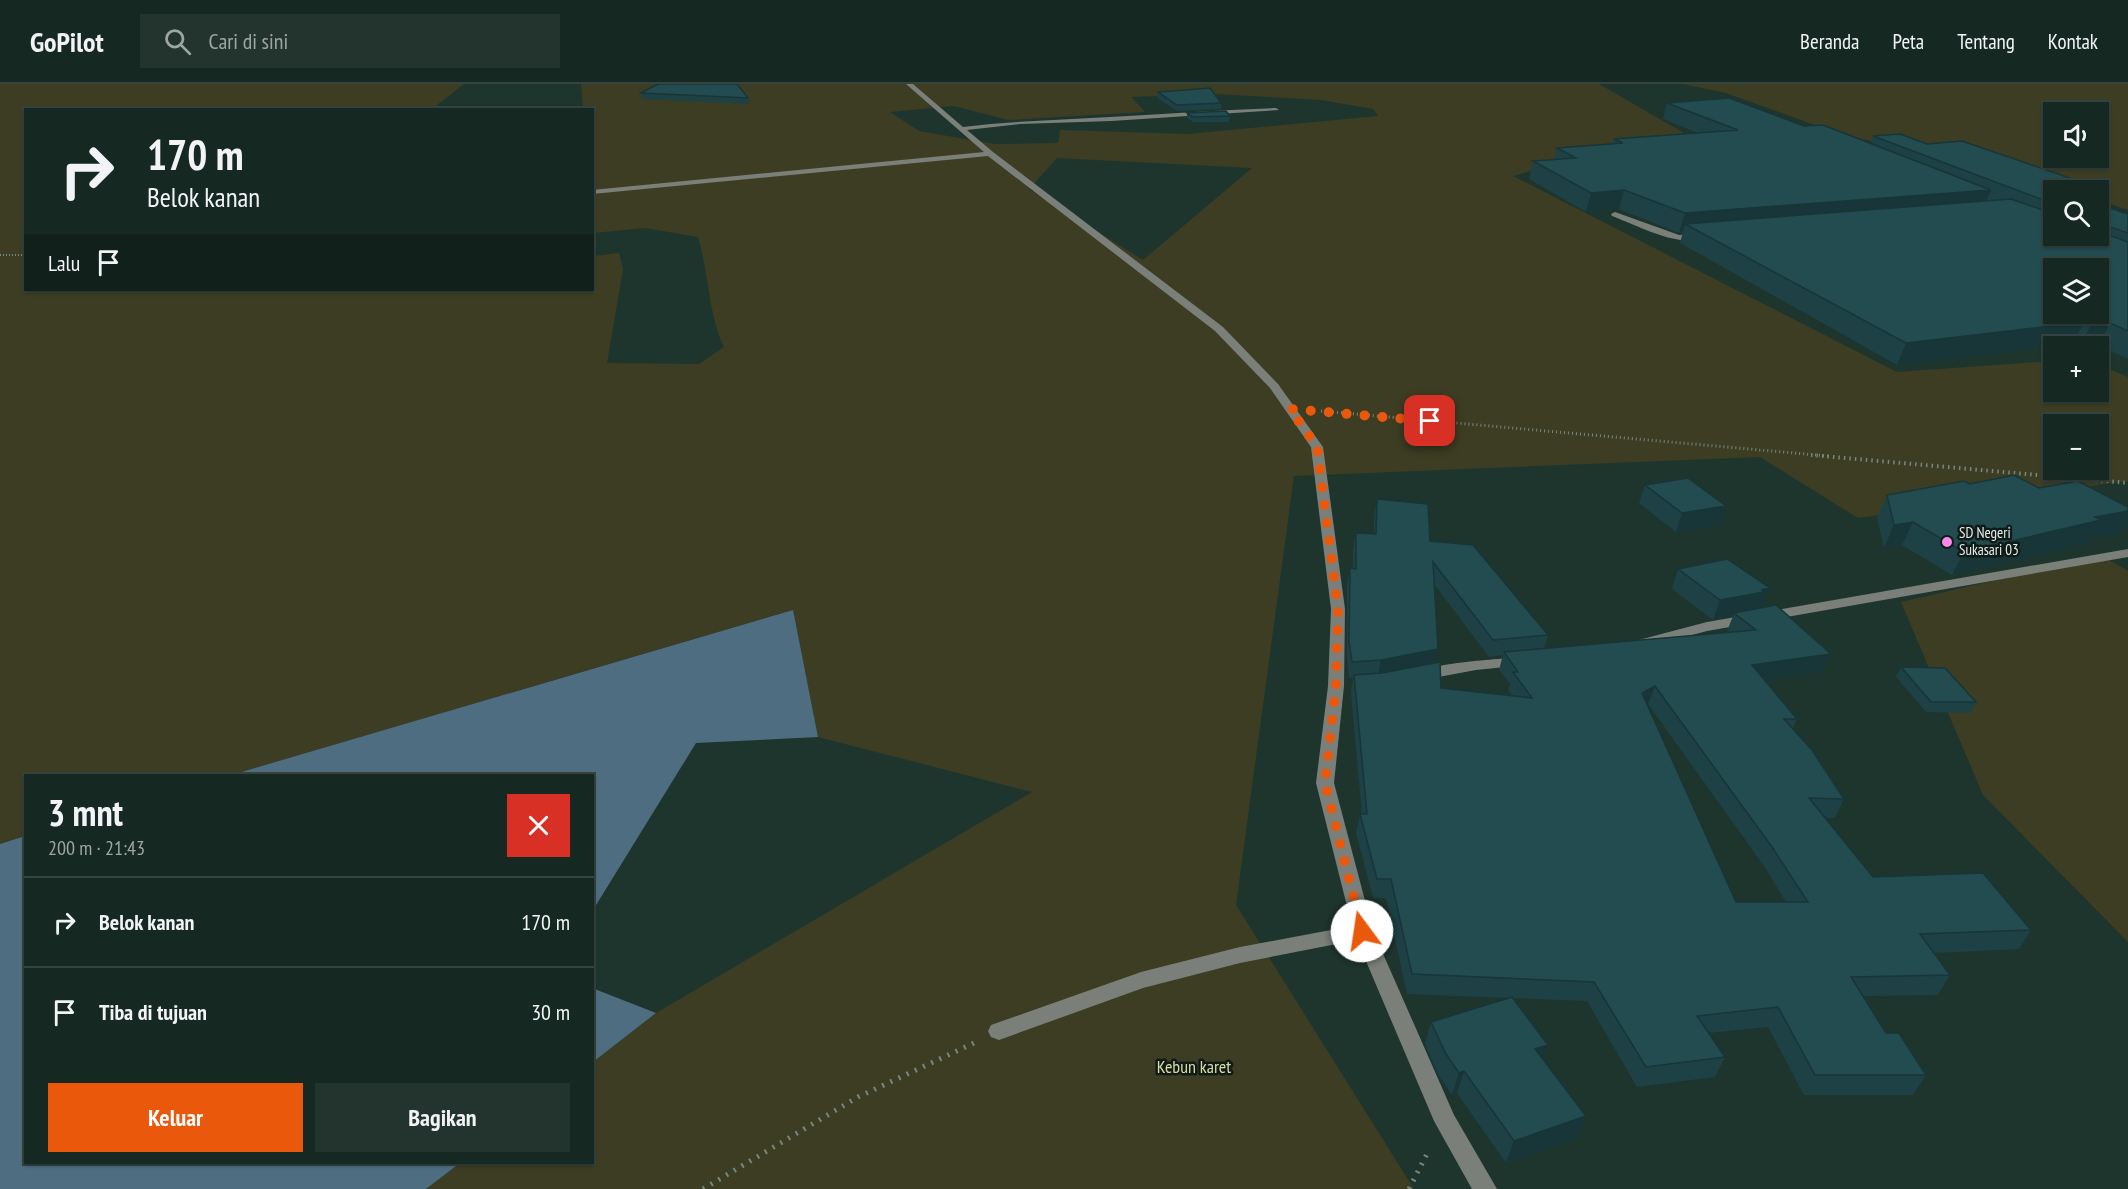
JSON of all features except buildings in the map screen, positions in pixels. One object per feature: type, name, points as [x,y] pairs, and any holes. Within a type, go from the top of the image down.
[{"type":"street","points":[[909,84],[990,154],[1219,329],[1274,386],[1317,447],[1338,609],[1341,686],[1325,783],[1362,931],[1445,1120],[1485,1189]]},
{"type":"street","points":[[961,129],[1020,122],[1111,119],[1187,112],[1276,110]]},
{"type":"street","points":[[594,192],[990,154]]},
{"type":"street","points":[[1615,214],[1678,238],[1713,236]]},
{"type":"street","points":[[1626,648],[1659,637],[1827,608],[1983,576],[2128,553]]},
{"type":"street","points":[[1408,678],[1476,665],[1532,660]]},
{"type":"street","points":[[999,1031],[1141,980],[1240,955],[1362,931]]},
{"type":"path","points":[[0,255],[24,255]]},
{"type":"path","points":[[1290,409],[2128,483]]},
{"type":"path","points":[[703,1189],[858,1097],[999,1031]]},
{"type":"path","points":[[1409,1189],[1445,1120]]},
{"type":"green space","name":"Kebun karet","points":[[0,84],[464,84],[433,108],[24,108],[24,291],[594,291],[594,256],[619,253],[623,269],[607,363],[699,364],[724,347],[715,321],[698,237],[645,228],[594,233],[594,108],[583,108],[581,84],[1599,84],[1703,144],[1585,154],[1513,176],[1897,372],[2043,362],[2043,402],[2109,402],[2109,369],[2128,377],[2128,481],[1858,518],[1760,457],[1294,476],[1236,905],[1414,1189],[426,1189],[459,1164],[594,1164],[594,1061],[656,1013],[1032,792],[818,737],[792,610],[234,774],[24,774],[24,836],[0,844]],"holes":[[[1215,94],[1321,100],[1373,109],[1378,116],[1187,134],[1060,130],[1058,143],[994,144],[919,131],[890,112],[954,106],[1008,120],[1145,112],[1131,97]],[[1057,158],[1252,168],[1143,260],[1029,189]]]},
{"type":"green space","points":[[1683,84],[2128,84],[2128,210],[2109,203],[2109,180],[2043,182],[1960,155],[1848,137],[1726,93]]},
{"type":"green space","points":[[2102,556],[2128,571],[2128,942],[1983,795],[1901,602]]},
{"type":"water","points":[[793,610],[818,737],[696,743],[594,908],[594,774],[234,774]]},
{"type":"water","points":[[24,836],[24,1164],[459,1164],[426,1189],[0,1189],[0,844]]},
{"type":"water","points":[[594,989],[656,1013],[594,1061]]},
{"type":"place","name":"SD Negeri Sukasari 03","points":[[1947,542]]},
{"type":"route","points":[[1362,931],[1325,783],[1336,686],[1338,609],[1317,447],[1290,409],[1430,421]]}]
